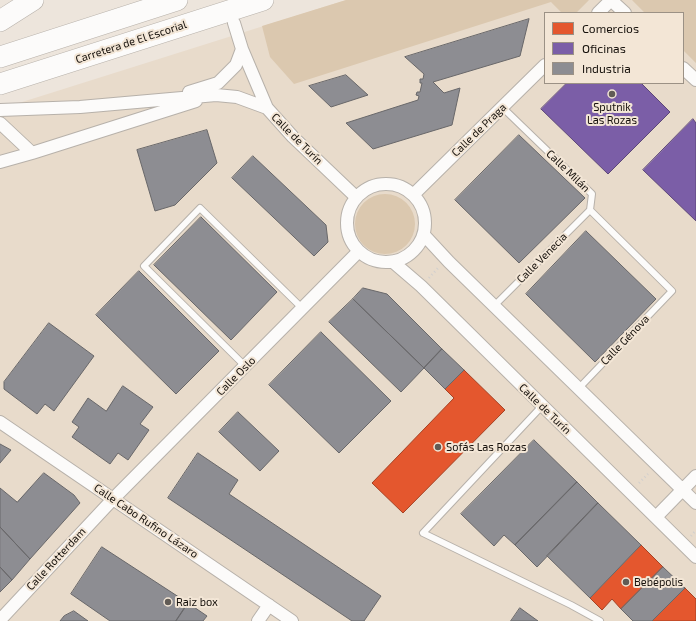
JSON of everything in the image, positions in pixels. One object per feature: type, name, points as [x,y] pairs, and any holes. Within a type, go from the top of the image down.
[{"type":"highway","points":[[0,21],[33,0]]},
{"type":"highway","points":[[0,57],[177,0]]},
{"type":"highway","name":"Carretera de El Escorial","points":[[0,84],[263,0]]},
{"type":"street","points":[[599,12],[611,0],[624,12]]},
{"type":"street","name":"Calle de Turín","points":[[234,23],[242,49],[267,108],[293,136],[356,197]]},
{"type":"street","points":[[172,98],[218,83],[236,65],[242,49]]},
{"type":"street","name":"Calle de Praga","points":[[413,195],[544,66]]},
{"type":"street","points":[[684,69],[696,80]]},
{"type":"street","points":[[0,162],[216,95]]},
{"type":"street","points":[[0,110],[80,108],[172,98],[216,95],[237,97],[267,108]]},
{"type":"street","points":[[0,123],[32,153]]},
{"type":"street","points":[[384,184],[400,186],[413,195],[421,206],[425,220],[424,235],[412,253],[403,259],[393,262],[380,263],[368,259],[358,252],[349,239],[346,224],[348,210],[356,197],[369,187],[384,184]]},
{"type":"street","points":[[424,235],[696,503]]},
{"type":"street","name":"Calle Oslo","points":[[113,499],[358,252]]},
{"type":"street","name":"Calle de Turín","points":[[393,262],[421,286],[696,557]]},
{"type":"street","name":"Calle Cabo Rufino Lázaro","points":[[0,422],[292,621]]},
{"type":"street","points":[[656,517],[696,476]]},
{"type":"street","name":"Calle Rotterdam","points":[[0,620],[113,499]]},
{"type":"street","points":[[258,621],[269,605]]},
{"type":"lane","name":"Calle Milán","points":[[502,107],[592,194],[590,210]]},
{"type":"lane","points":[[245,366],[144,266],[200,208],[303,309]]},
{"type":"lane","name":"Calle Génova","points":[[579,388],[672,291],[590,210]]},
{"type":"lane","name":"Calle Venecia","points":[[495,305],[590,210]]},
{"type":"lane","points":[[542,406],[423,533],[531,585],[600,621]]},
{"type":"path","points":[[421,286],[447,259]]},
{"type":"path","points":[[630,492],[656,465]]},
{"type":"shaded area","points":[[346,0],[696,0],[696,621],[0,621],[0,109]]},
{"type":"shaded area","points":[[346,0],[589,0],[577,12],[561,12],[551,2],[294,84],[270,57],[262,26]]},
{"type":"shaded area","points":[[632,0],[696,0],[696,63],[684,51],[684,12],[644,12]]},
{"type":"shaded area","points":[[379,194],[391,194],[402,199],[410,207],[415,218],[413,236],[402,249],[391,254],[379,254],[368,249],[360,241],[355,230],[355,218],[360,207],[368,199]]},
{"type":"building: Comercios","name":"Sofás Las Rozas","points":[[464,370],[505,410],[403,513],[372,483],[454,398],[445,389]]},
{"type":"building: Comercios","name":"Bebépolis","points":[[641,545],[663,567],[621,609],[612,599],[602,610],[590,598]]},
{"type":"building: Comercios","points":[[685,588],[696,599],[695,621],[652,621]]},
{"type":"building: Oficinas","points":[[566,84],[642,84],[670,112],[608,174],[541,109]]},
{"type":"building: Oficinas","points":[[693,119],[696,123],[696,221],[643,170]]},
{"type":"building: Industria","points":[[529,19],[520,56],[433,82],[444,93],[460,88],[452,125],[373,149],[346,123],[418,100],[419,96],[416,95],[417,92],[420,92],[422,83],[420,83],[420,79],[423,79],[424,74],[405,57]]},
{"type":"building: Industria","points":[[346,75],[368,95],[331,107],[309,86]]},
{"type":"building: Industria","points":[[207,130],[217,163],[175,205],[155,211],[137,150]]},
{"type":"building: Industria","points":[[519,135],[585,198],[519,263],[455,200]]},
{"type":"building: Industria","points":[[253,156],[326,225],[328,242],[314,256],[232,178]]},
{"type":"building: Industria","points":[[201,217],[277,292],[231,340],[154,265]]},
{"type":"building: Industria","points":[[586,231],[656,299],[595,362],[526,294]]},
{"type":"building: Industria","points":[[139,271],[219,351],[176,394],[96,315]]},
{"type":"building: Industria","points":[[363,288],[387,294],[442,349],[424,368],[353,299]]},
{"type":"building: Industria","points":[[353,299],[424,368],[401,392],[329,322]]},
{"type":"building: Industria","points":[[49,323],[94,356],[54,411],[45,404],[37,414],[4,389],[4,382]]},
{"type":"building: Industria","points":[[321,332],[391,401],[339,453],[269,385]]},
{"type":"building: Industria","points":[[442,349],[464,370],[445,389],[424,368]]},
{"type":"building: Industria","points":[[123,386],[153,407],[140,424],[149,430],[128,460],[118,453],[110,464],[72,437],[79,427],[72,422],[88,398],[106,411]]},
{"type":"building: Industria","points":[[238,412],[279,451],[260,471],[219,432]]},
{"type":"building: Industria","points":[[534,440],[577,482],[515,545],[504,535],[494,546],[461,514]]},
{"type":"building: Industria","points":[[0,444],[11,450],[0,463]]},
{"type":"building: Industria","points":[[198,453],[238,480],[229,494],[381,596],[364,621],[352,621],[168,498]]},
{"type":"building: Industria","points":[[44,473],[74,495],[80,503],[30,559],[0,527],[0,488],[17,502]]},
{"type":"building: Industria","points":[[577,482],[598,503],[537,567],[515,545]]},
{"type":"building: Industria","points":[[598,503],[641,545],[590,598],[547,556]]},
{"type":"building: Industria","points":[[0,527],[30,559],[12,580],[0,567]]},
{"type":"building: Industria","points":[[102,547],[188,603],[176,621],[110,621],[71,594]]},
{"type":"building: Industria","points":[[0,567],[12,580],[0,592]]},
{"type":"building: Industria","points":[[663,567],[685,588],[652,621],[633,621],[621,609]]},
{"type":"building: Industria","points":[[188,603],[207,616],[203,621],[176,621]]},
{"type":"building: Industria","points":[[520,608],[538,621],[511,621]]},
{"type":"building: Industria","points":[[74,611],[88,621],[60,621],[64,616]]},
{"type":"place","name":"Sputnik Las Rozas","points":[[612,94]]},
{"type":"place","name":"Sofás Las Rozas","points":[[438,447]]},
{"type":"place","name":"Bebépolis","points":[[626,582]]},
{"type":"place","name":"Raiz box","points":[[168,602]]}]
